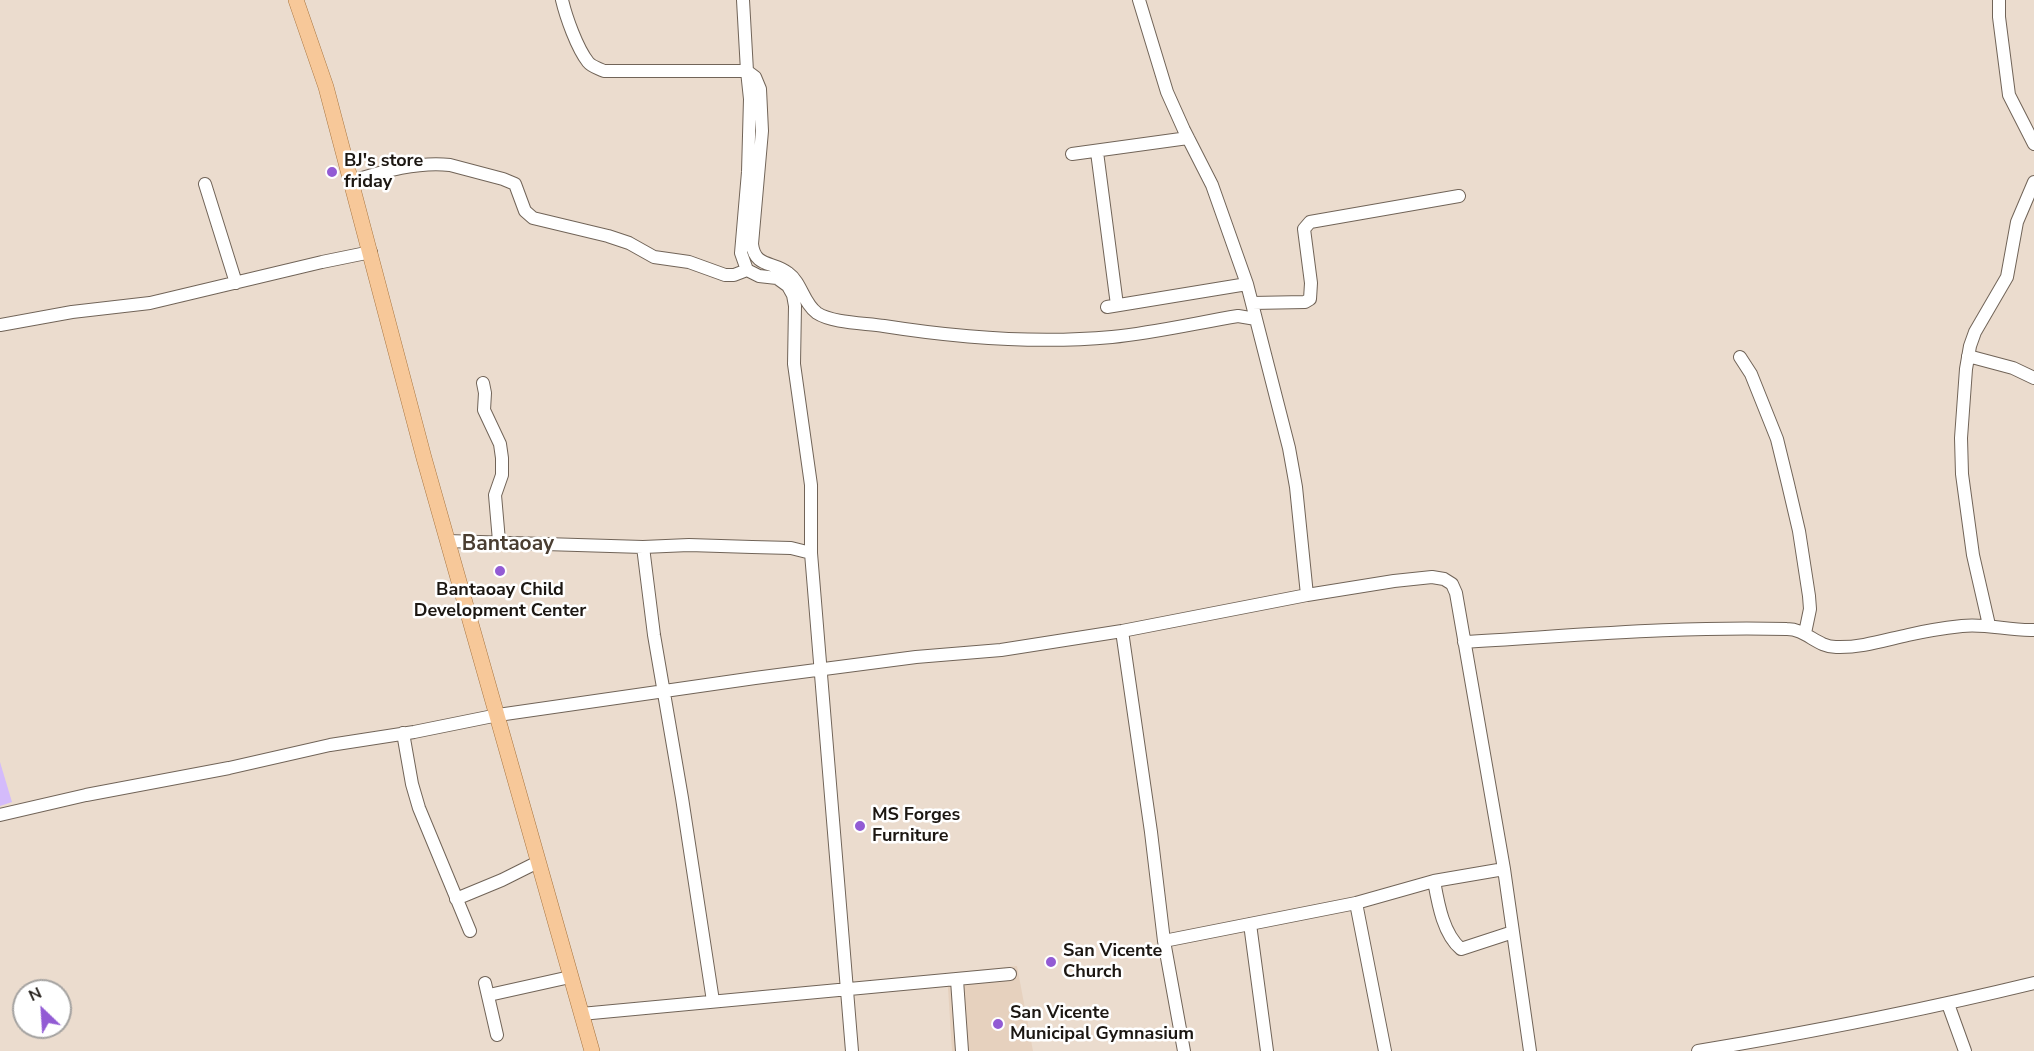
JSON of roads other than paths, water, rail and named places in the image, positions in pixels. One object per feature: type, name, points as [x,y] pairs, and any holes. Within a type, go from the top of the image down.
[{"type":"main road","points":[[296,0],[326,87],[423,458],[592,1051]]},
{"type":"street","points":[[562,0],[580,48],[587,61],[594,67],[604,70],[747,71],[755,77],[760,89],[762,120],[753,252],[760,262],[787,272],[795,279],[809,306],[825,317],[933,334],[1030,341],[1113,337],[1238,316],[1256,319]]},
{"type":"street","points":[[743,0],[750,99],[748,172],[741,253],[747,270],[759,276],[777,278],[788,286],[795,306],[794,363],[812,485],[811,554],[849,990],[852,1051]]},
{"type":"street","points":[[1139,0],[1167,92],[1212,185],[1247,284],[1291,457],[1307,596]]},
{"type":"street","points":[[1999,0],[2009,94],[2034,144]]},
{"type":"street","points":[[1072,154],[1188,138]]},
{"type":"street","points":[[1097,152],[1112,306],[1247,284]]},
{"type":"street","points":[[352,181],[391,170],[450,165],[515,184],[525,210],[533,218],[608,236],[629,243],[654,257],[689,262],[726,274],[740,274],[747,270]]},
{"type":"street","points":[[1989,625],[1974,563],[1962,474],[1961,438],[1968,356],[1975,332],[2007,278],[2017,222],[2034,182]]},
{"type":"street","points":[[205,184],[236,283]]},
{"type":"street","points":[[1252,303],[1305,302],[1310,299],[1311,284],[1304,229],[1307,224],[1459,196]]},
{"type":"street","points":[[0,325],[72,312],[150,303],[371,252]]},
{"type":"street","points":[[1968,356],[2013,368],[2034,378]]},
{"type":"street","points":[[1740,357],[1751,374],[1777,440],[1788,484],[1799,531],[1809,596],[1810,609],[1805,633]]},
{"type":"street","points":[[483,383],[484,410],[500,444],[502,458],[502,475],[495,495],[499,541]]},
{"type":"street","points":[[447,541],[643,547],[689,545],[791,548],[811,554]]},
{"type":"street","points":[[643,547],[646,585],[713,1001]]},
{"type":"street","points":[[0,815],[330,745],[498,715],[916,657],[1001,650],[1122,631],[1394,581],[1432,577],[1444,579],[1452,584],[1456,593],[1504,869],[1530,1051]]},
{"type":"street","points":[[1464,642],[1704,629],[1789,628],[1805,633],[1825,646],[1837,647],[1868,644],[1911,634],[1964,626],[1989,625],[2006,629],[2034,630]]},
{"type":"street","points":[[1122,631],[1164,941],[1184,1051]]},
{"type":"street","points":[[403,733],[419,808],[470,931]]},
{"type":"street","points":[[456,899],[538,862]]},
{"type":"street","points":[[1164,941],[1356,903],[1434,881],[1504,869]]},
{"type":"street","points":[[1434,881],[1444,920],[1455,943],[1461,949],[1513,932]]},
{"type":"street","points":[[1356,903],[1385,1051]]},
{"type":"street","points":[[1250,924],[1267,1051]]},
{"type":"street","points":[[581,1014],[1010,974]]},
{"type":"street","points":[[497,1035],[487,989],[570,977]]},
{"type":"street","points":[[957,980],[962,1051]]},
{"type":"street","points":[[1698,1051],[1811,1032],[1948,1004],[2034,983]]},
{"type":"street","points":[[1948,1004],[1965,1051]]},
{"type":"place","name":"BJ's store friday","points":[[332,172]]},
{"type":"place","name":"Bantaoay Child Development Center","points":[[500,571]]},
{"type":"place","name":"MS Forges Furniture","points":[[860,826]]},
{"type":"place","name":"San Vicente Church","points":[[1051,962]]},
{"type":"place","name":"San Vicente Municipal Gymnasium","points":[[998,1024]]},
{"type":"district","name":"Bantaoay","points":[[508,545]]}]
